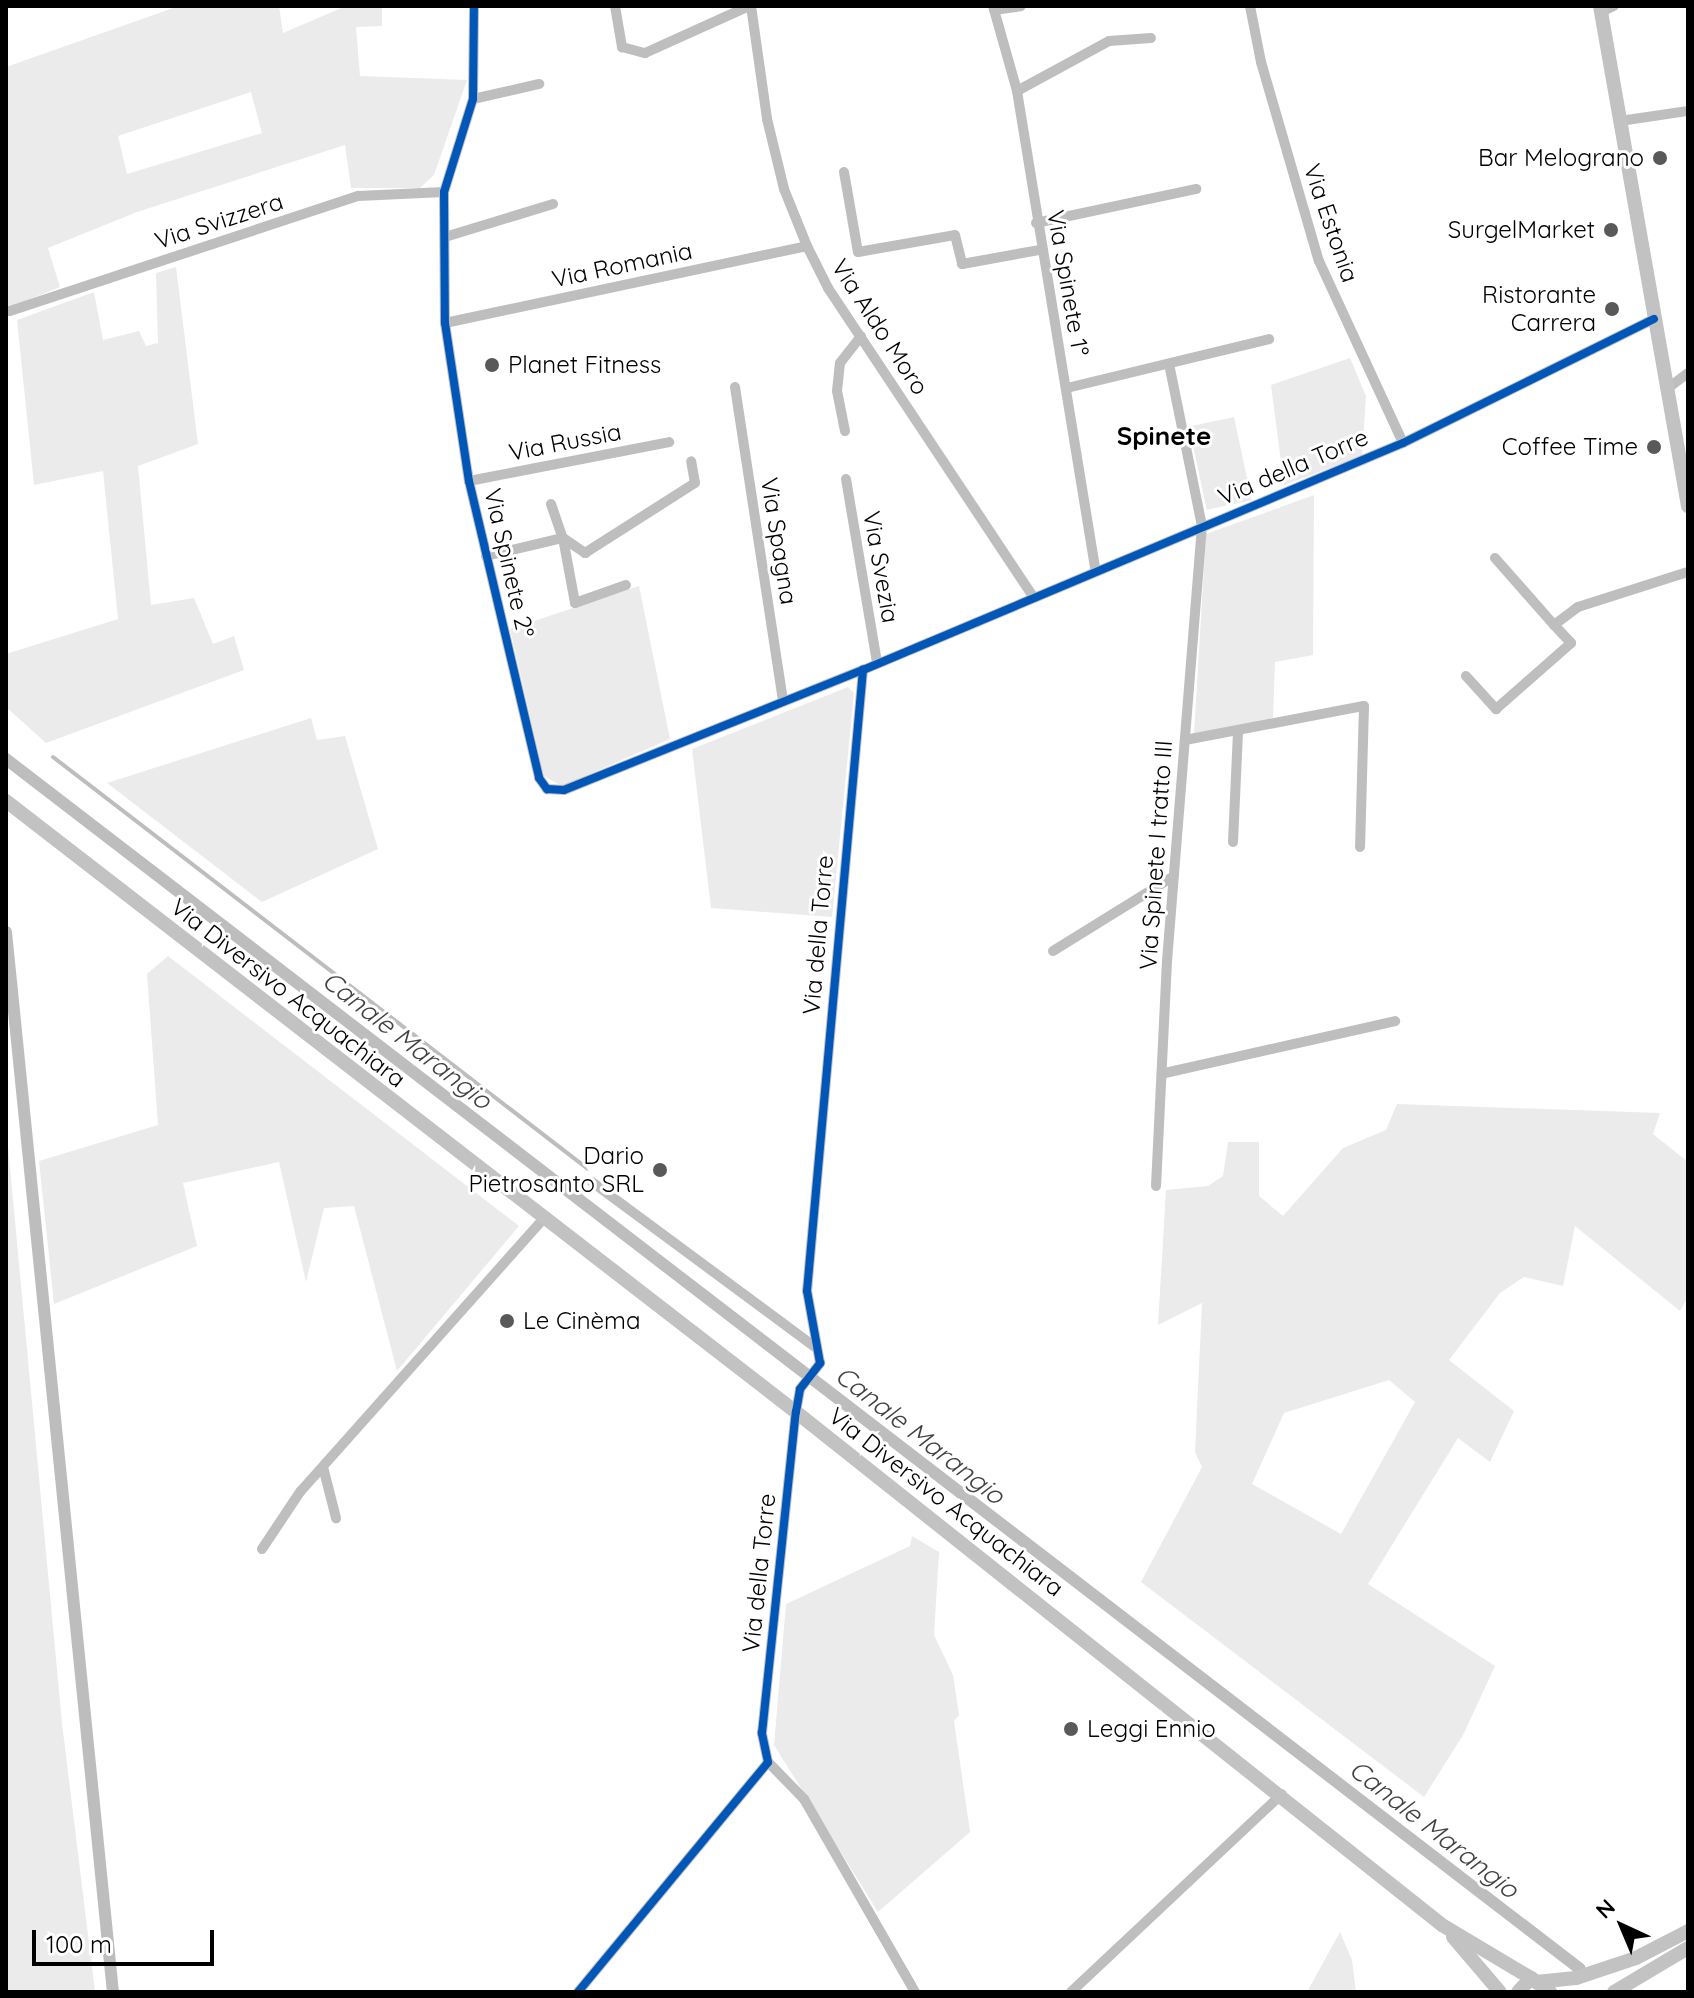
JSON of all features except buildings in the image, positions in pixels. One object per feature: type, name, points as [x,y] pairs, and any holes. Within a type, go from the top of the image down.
[{"type":"main road","points":[[1605,8],[1620,121],[1688,506]]},
{"type":"main road","name":"Via Diversivo Acquachiara","points":[[6,801],[796,1412],[1282,1794],[1442,1925]]},
{"type":"main road","points":[[1442,1925],[1550,1992]]},
{"type":"main road","points":[[1442,1925],[1500,1992]]},
{"type":"main road","points":[[1518,1992],[1534,1980],[1576,1978],[1636,1958],[1688,1931]]},
{"type":"main road","points":[[1614,1992],[1651,1967],[1688,1948]]},
{"type":"main road","points":[[1630,1992],[1651,1967]]},
{"type":"street","name":"Via Spinete 2°","points":[[474,6],[473,99],[444,192],[445,323],[469,481],[539,778],[547,789],[564,790],[863,670]]},
{"type":"street","points":[[615,6],[622,47],[645,53],[750,6]]},
{"type":"street","name":"Via Aldo Moro","points":[[750,6],[767,119],[784,189],[807,246],[861,336],[1032,595]]},
{"type":"street","points":[[994,8],[1021,6]]},
{"type":"street","name":"Via Estonia","points":[[1250,6],[1261,62],[1319,261],[1403,443]]},
{"type":"street","name":"Via Spinete 1°","points":[[994,8],[1008,43],[1017,91],[1039,250],[1067,388],[1095,569]]},
{"type":"street","points":[[1017,91],[1109,41],[1151,38]]},
{"type":"street","points":[[473,99],[539,84]]},
{"type":"street","points":[[1620,121],[1688,111]]},
{"type":"street","points":[[844,172],[858,252],[955,235],[962,264],[1039,250]]},
{"type":"street","points":[[1036,223],[1196,189]]},
{"type":"street","name":"Via Svizzera","points":[[10,311],[358,196],[444,192]]},
{"type":"street","points":[[445,237],[553,204]]},
{"type":"street","name":"Via Romania","points":[[445,323],[807,246]]},
{"type":"street","name":"Via della Torre","points":[[768,1762],[762,1733],[796,1412],[800,1389],[820,1363],[807,1291],[863,670],[1032,595],[1403,443],[1654,319]]},
{"type":"street","points":[[845,431],[837,391],[840,363],[861,336]]},
{"type":"street","points":[[1067,388],[1269,339]]},
{"type":"street","name":"Via Spinete I tratto III","points":[[1156,1186],[1165,1073],[1174,876],[1202,526],[1169,364]]},
{"type":"street","points":[[1668,388],[1688,373]]},
{"type":"street","name":"Via Spagna","points":[[735,387],[783,701]]},
{"type":"street","name":"Via Russia","points":[[469,481],[669,442]]},
{"type":"street","points":[[486,556],[563,538],[585,553],[695,483],[691,461]]},
{"type":"street","name":"Via Svezia","points":[[846,479],[877,663]]},
{"type":"street","points":[[551,504],[563,538],[575,603],[626,585]]},
{"type":"street","points":[[1466,676],[1496,709],[1571,643],[1495,558]]},
{"type":"street","points":[[1554,625],[1578,607],[1688,572]]},
{"type":"street","points":[[1185,740],[1364,706],[1360,847]]},
{"type":"street","points":[[1233,842],[1238,732]]},
{"type":"street","points":[[1053,951],[1174,876]]},
{"type":"street","points":[[1165,1073],[1395,1021]]},
{"type":"street","points":[[592,1182],[816,1348]]},
{"type":"street","points":[[262,1549],[323,1467],[544,1218]]},
{"type":"street","points":[[323,1467],[336,1518]]},
{"type":"street","points":[[578,1992],[768,1762],[804,1799],[915,1992]]},
{"type":"street","points":[[1071,1992],[1282,1794]]},
{"type":"shaded area","points":[[179,6],[279,6],[283,33],[346,6],[382,6],[382,26],[356,27],[360,76],[467,80],[434,175],[420,188],[351,188],[345,145],[137,212],[48,248],[60,287],[6,309],[6,67]],"holes":[[[251,92],[262,133],[127,174],[118,136]]]},
{"type":"shaded area","points":[[176,267],[198,444],[138,466],[151,605],[194,598],[213,644],[234,636],[244,670],[46,743],[6,707],[6,654],[118,619],[103,471],[34,485],[17,320],[94,292],[103,340],[139,331],[146,346],[158,343],[156,273]]},
{"type":"shaded area","points":[[1350,358],[1366,396],[1362,456],[1284,485],[1271,385]]},
{"type":"shaded area","points":[[1234,417],[1252,500],[1207,510],[1189,427]]},
{"type":"shaded area","points":[[1314,495],[1313,655],[1275,662],[1273,718],[1194,734],[1206,534]]},
{"type":"shaded area","points":[[639,586],[670,739],[562,786],[544,776],[510,629]]},
{"type":"shaded area","points":[[848,687],[854,693],[832,917],[711,908],[692,749]]},
{"type":"shaded area","points":[[311,718],[317,740],[345,736],[378,849],[262,902],[107,783]]},
{"type":"shaded area","points":[[168,956],[519,1226],[397,1371],[354,1206],[324,1208],[306,1282],[279,1162],[183,1183],[197,1246],[54,1304],[39,1161],[158,1125],[147,974]]},
{"type":"shaded area","points":[[1397,1104],[1660,1113],[1653,1134],[1688,1162],[1688,1297],[1680,1311],[1575,1226],[1563,1286],[1524,1277],[1500,1293],[1449,1360],[1514,1411],[1490,1462],[1458,1438],[1368,1584],[1495,1666],[1463,1735],[1424,1797],[1141,1582],[1202,1467],[1195,1452],[1202,1303],[1158,1325],[1166,1190],[1208,1186],[1223,1176],[1228,1142],[1259,1142],[1259,1196],[1283,1216],[1343,1148],[1386,1130]],"holes":[[[1389,1380],[1415,1402],[1341,1534],[1252,1484],[1284,1413]]]},
{"type":"shaded area","points":[[6,1125],[62,1723],[95,1992],[6,1992]]},
{"type":"shaded area","points":[[912,1536],[939,1552],[934,1635],[953,1675],[959,1715],[954,1721],[970,1832],[878,1912],[774,1745],[786,1604],[910,1546]]},
{"type":"shaded area","points":[[1340,1932],[1352,1960],[1356,1992],[1307,1992]]},
{"type":"waterway","points":[[53,757],[588,1169]]},
{"type":"waterway","name":"Canale Marangio","points":[[6,759],[1580,1969]]},
{"type":"waterway","points":[[6,932],[113,1992]]},
{"type":"cycle path","points":[[474,6],[473,99],[444,192],[445,323],[469,481],[539,778],[547,789],[564,790],[863,670],[1403,443],[1654,319]]},
{"type":"cycle path","points":[[578,1992],[768,1762],[762,1733],[796,1412],[800,1389],[820,1363],[807,1291],[863,670]]},
{"type":"place","name":"Bar Melograno","points":[[1660,158]]},
{"type":"place","name":"SurgelMarket","points":[[1611,230]]},
{"type":"place","name":"Ristorante Carrera","points":[[1612,309]]},
{"type":"place","name":"Planet Fitness","points":[[492,365]]},
{"type":"place","name":"Coffee Time","points":[[1654,447]]},
{"type":"place","name":"Dario Pietrosanto SRL","points":[[660,1170]]},
{"type":"place","name":"Le Cinèma","points":[[507,1321]]},
{"type":"place","name":"Leggi Ennio","points":[[1071,1729]]},
{"type":"district","name":"Spinete","points":[[1164,436]]}]
